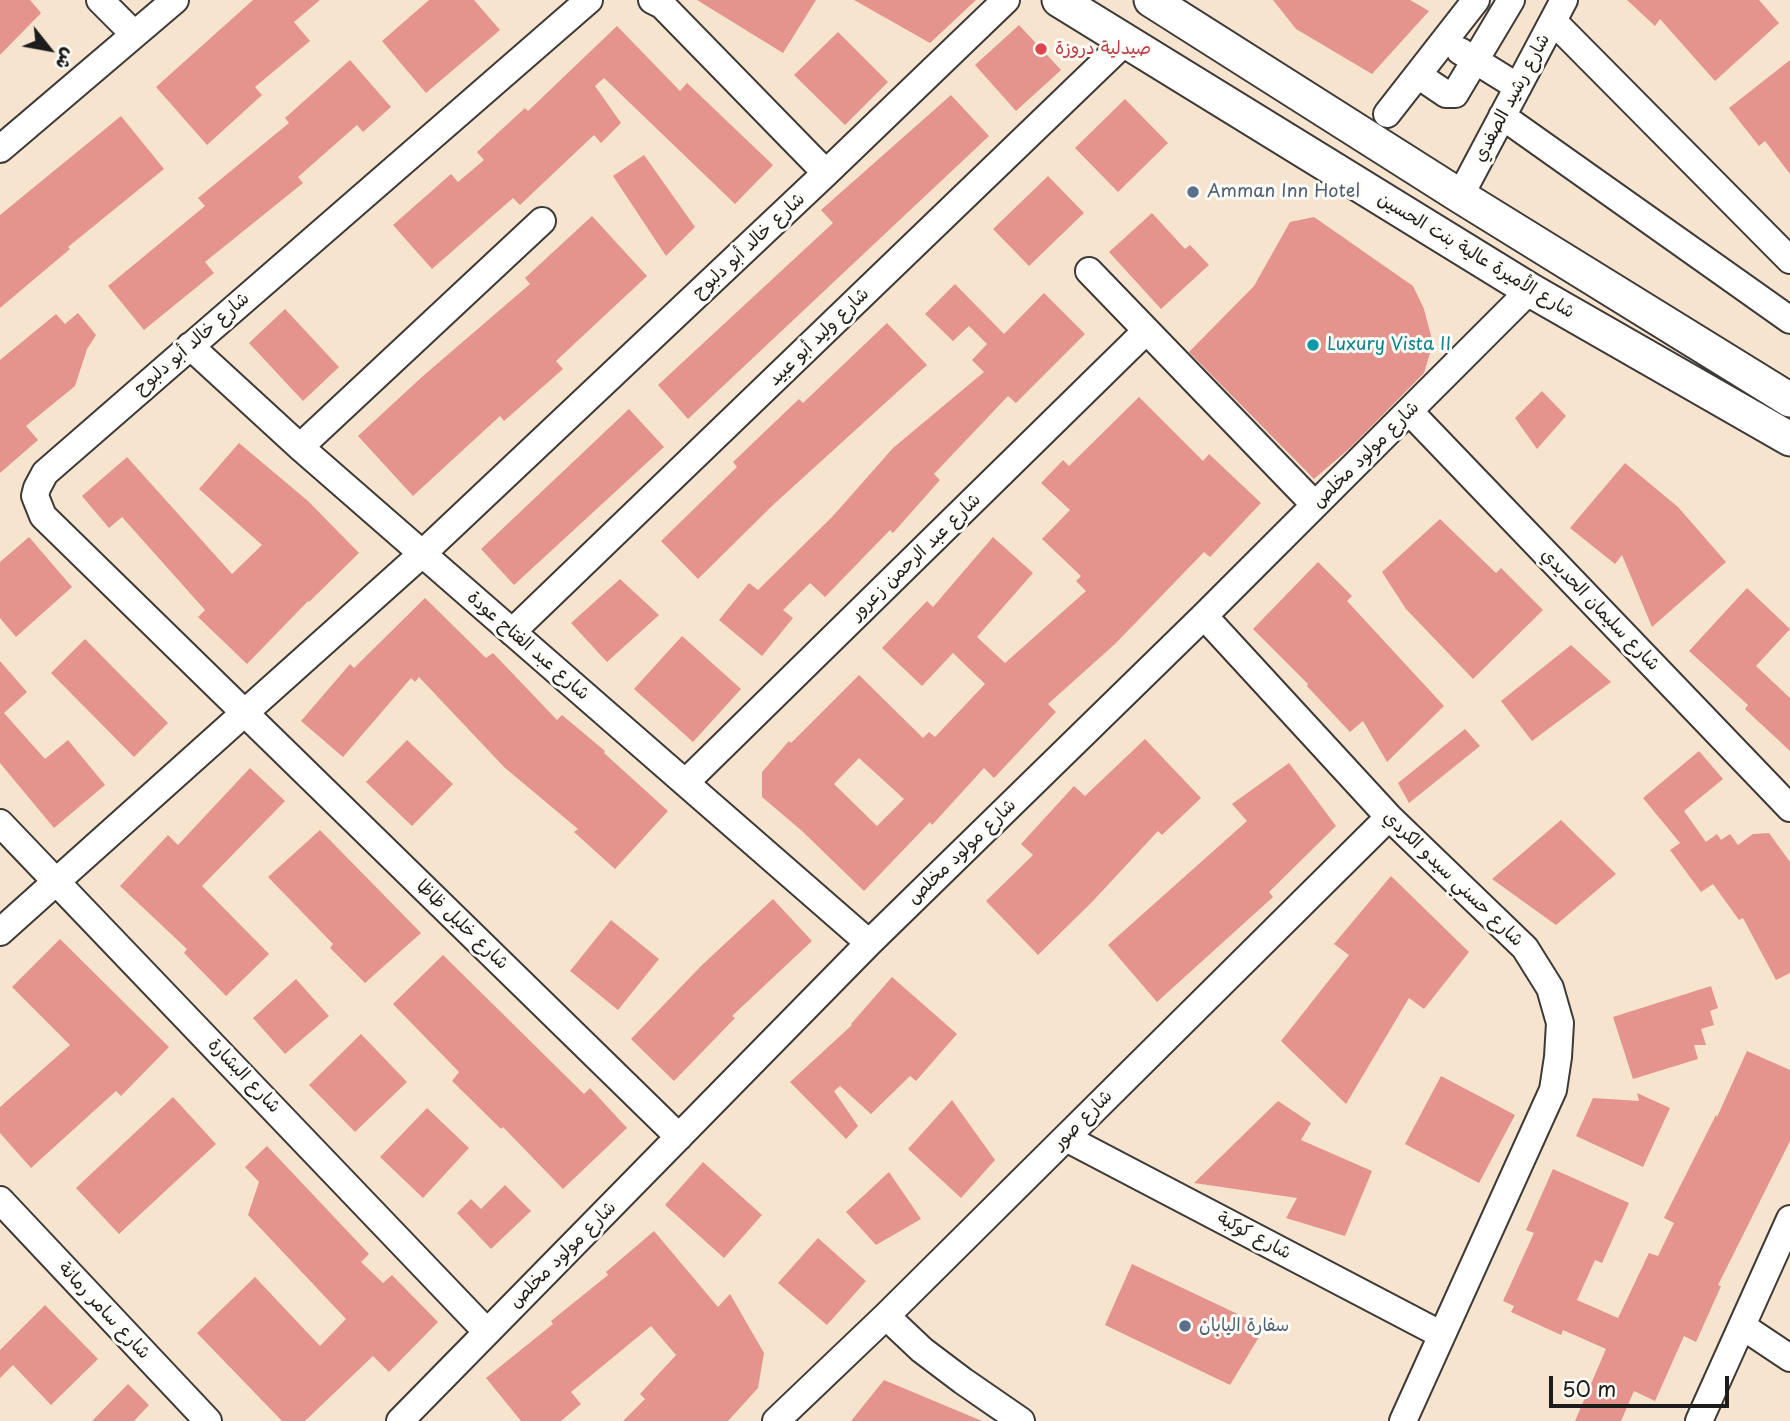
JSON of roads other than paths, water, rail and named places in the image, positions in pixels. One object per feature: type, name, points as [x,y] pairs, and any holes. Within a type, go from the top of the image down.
[{"type":"main road","name":"شارع الأميرة عالية بنت الحسين","points":[[1059,0],[1530,290],[1785,437]]},
{"type":"main road","points":[[1161,2],[1460,196],[1790,400]]},
{"type":"street","points":[[100,0],[133,33]]},
{"type":"street","points":[[0,149],[133,33],[175,0]]},
{"type":"street","name":"شارع خالد أبو دلبوح","points":[[245,713],[43,516],[35,496],[37,488],[45,473],[589,0]]},
{"type":"street","points":[[652,0],[662,5],[826,173]]},
{"type":"street","name":"شارع خالد أبو دلبوح","points":[[0,932],[422,553],[1006,0]]},
{"type":"street","points":[[1387,114],[1476,0]]},
{"type":"street","points":[[1418,75],[1446,94],[1457,92],[1511,0]]},
{"type":"street","points":[[1558,10],[1790,260]]},
{"type":"street","name":"شارع رشيد الصفدي","points":[[1460,196],[1558,10]]},
{"type":"street","name":"شارع وليد أبو عبيد","points":[[512,632],[1126,41]]},
{"type":"street","points":[[1444,41],[1518,87]]},
{"type":"street","points":[[1503,117],[1790,320]]},
{"type":"street","points":[[300,447],[542,221]]},
{"type":"street","points":[[1089,271],[1315,505]]},
{"type":"street","name":"شارع مولود مخلص","points":[[400,1421],[869,943],[1205,616],[1530,290]]},
{"type":"street","name":"شارع عبد الرحمن زعرور","points":[[686,782],[1146,332]]},
{"type":"street","name":"شارع عبد الفتاح عودة","points":[[190,346],[300,447],[869,943]]},
{"type":"street","name":"شارع سليمان الحديدي","points":[[1410,412],[1790,808]]},
{"type":"street","name":"شارع حسني سيدو الكردي","points":[[1205,616],[1389,817],[1525,948],[1550,988],[1560,1023],[1553,1090],[1403,1421]]},
{"type":"street","name":"شارع خليل ظاظا","points":[[245,713],[678,1137]]},
{"type":"street","name":"شارع صور","points":[[776,1421],[886,1316],[1389,817]]},
{"type":"street","name":"شارع البشارة","points":[[0,823],[486,1331]]},
{"type":"street","name":"شارع كوكبة","points":[[1066,1138],[1442,1335]]},
{"type":"street","name":"شارع سامر رمانة","points":[[0,1200],[208,1421]]},
{"type":"street","points":[[1699,1421],[1790,1219]]},
{"type":"street","points":[[886,1316],[922,1350],[1021,1421]]},
{"type":"street","points":[[1742,1326],[1790,1358]]},
{"type":"place","name":"صيدلية دروزة","points":[[1041,49]]},
{"type":"place","name":"Amman Inn Hotel","points":[[1193,192]]},
{"type":"place","name":"Luxury Vista II","points":[[1313,345]]},
{"type":"place","name":"سفارة اليابان","points":[[1185,1326]]}]
